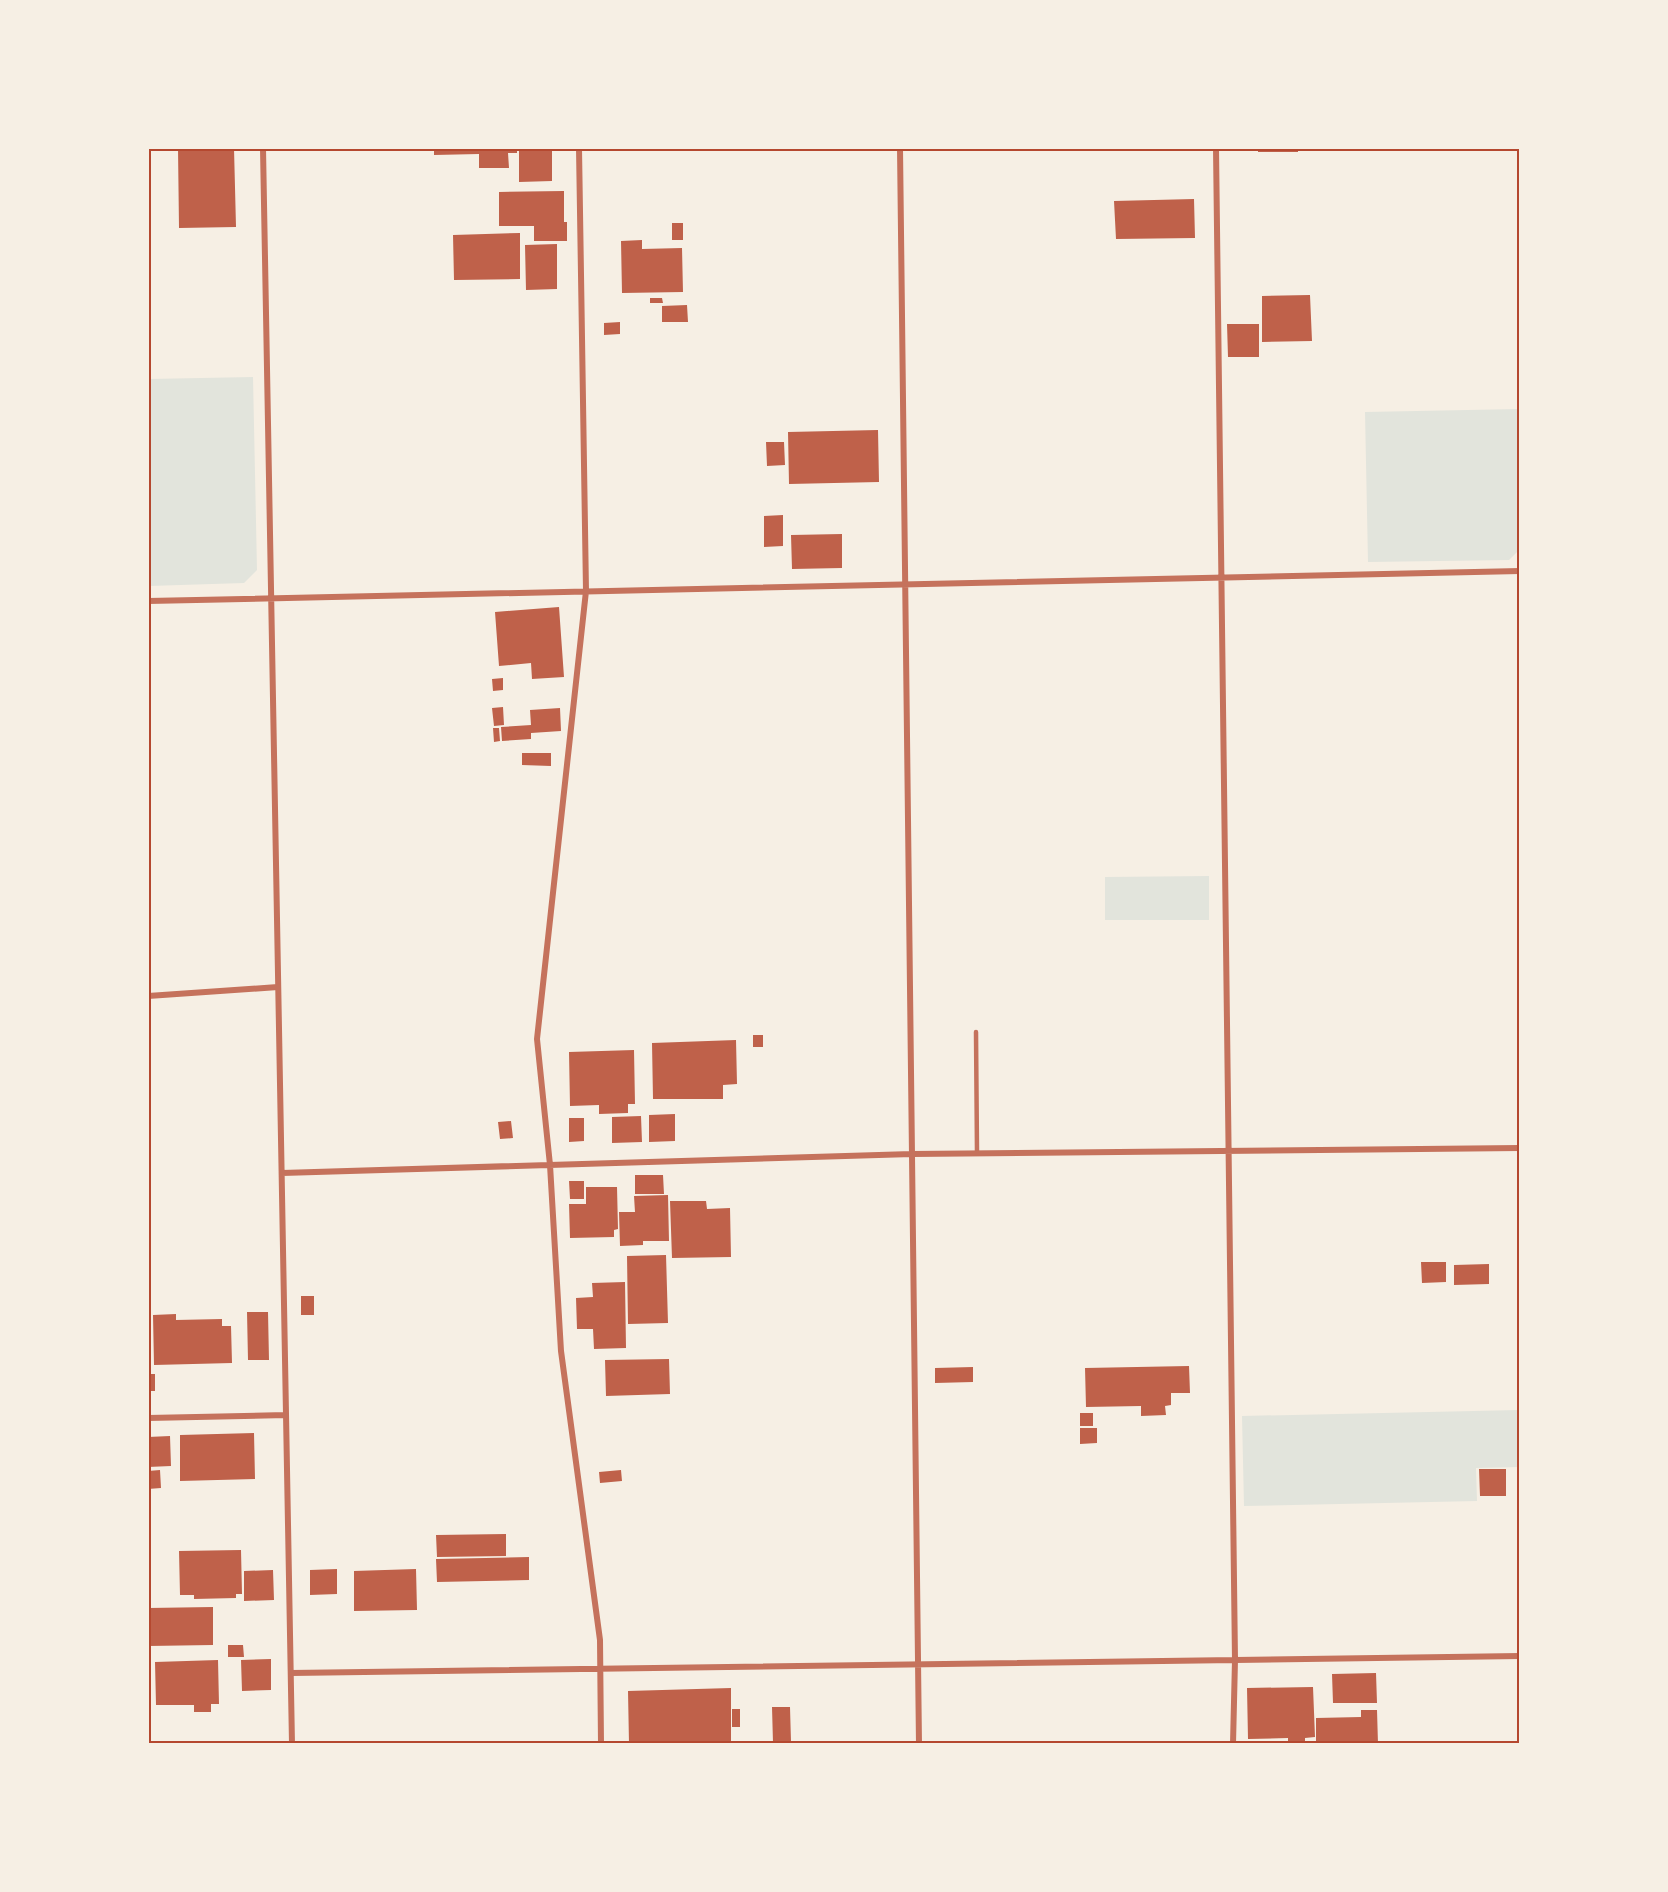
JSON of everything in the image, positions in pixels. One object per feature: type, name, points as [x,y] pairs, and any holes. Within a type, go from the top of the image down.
[{"type":"street","points":[[263,148],[292,1743]]},
{"type":"street","points":[[579,148],[586,591],[537,1039],[550,1165],[561,1351],[600,1640],[601,1743]]},
{"type":"street","points":[[900,148],[919,1743]]},
{"type":"street","points":[[1216,148],[1235,1660],[1233,1743]]},
{"type":"street","points":[[148,601],[1520,571]]},
{"type":"street","points":[[148,996],[278,987]]},
{"type":"street","points":[[282,1173],[912,1154],[1520,1148]]},
{"type":"street","points":[[148,1418],[286,1415]]},
{"type":"street","points":[[291,1673],[1520,1656]]},
{"type":"lane","points":[[976,1032],[977,1153]]},
{"type":"shaded area","points":[[253,377],[257,570],[244,583],[149,586],[149,379]]},
{"type":"shaded area","points":[[1519,409],[1519,550],[1509,560],[1368,562],[1365,412]]},
{"type":"shaded area","points":[[1209,876],[1209,920],[1105,920],[1105,877]]},
{"type":"shaded area","points":[[1519,1410],[1519,1467],[1476,1468],[1477,1501],[1244,1506],[1242,1416]]},
{"type":"building","points":[[178,148],[234,148],[236,227],[179,228]]},
{"type":"building","points":[[434,148],[517,148],[517,153],[508,153],[509,168],[479,168],[479,154],[434,155]]},
{"type":"building","points":[[519,148],[552,148],[552,181],[519,182]]},
{"type":"building","points":[[1258,148],[1298,148],[1298,152],[1258,152]]},
{"type":"building","points":[[564,191],[564,222],[567,222],[567,241],[534,241],[534,226],[499,226],[499,192]]},
{"type":"building","points":[[1194,199],[1195,238],[1116,239],[1114,201]]},
{"type":"building","points":[[672,223],[683,223],[683,240],[672,240]]},
{"type":"building","points":[[520,233],[520,279],[454,280],[453,235]]},
{"type":"building","points":[[642,240],[642,249],[682,248],[683,292],[622,293],[621,241]]},
{"type":"building","points":[[557,244],[557,289],[526,290],[525,245]]},
{"type":"building","points":[[1310,295],[1312,341],[1262,342],[1262,296]]},
{"type":"building","points":[[650,298],[662,298],[663,303],[650,303]]},
{"type":"building","points":[[687,305],[688,322],[662,322],[662,306]]},
{"type":"building","points":[[620,322],[620,334],[604,335],[604,323]]},
{"type":"building","points":[[1227,324],[1259,324],[1259,357],[1228,357]]},
{"type":"building","points":[[878,430],[879,482],[789,484],[788,432]]},
{"type":"building","points":[[766,442],[784,442],[785,465],[767,466]]},
{"type":"building","points":[[783,515],[783,546],[764,547],[764,516]]},
{"type":"building","points":[[842,534],[842,568],[792,569],[791,535]]},
{"type":"building","points":[[559,607],[564,677],[532,679],[531,663],[499,666],[495,612]]},
{"type":"building","points":[[503,678],[503,690],[493,691],[492,679]]},
{"type":"building","points":[[503,707],[504,725],[494,726],[492,708]]},
{"type":"building","points":[[560,708],[561,731],[531,733],[531,739],[502,741],[501,727],[531,725],[530,710]]},
{"type":"building","points":[[493,728],[499,728],[500,741],[494,742]]},
{"type":"building","points":[[522,753],[551,753],[551,766],[522,765]]},
{"type":"building","points":[[753,1035],[763,1035],[763,1047],[753,1047]]},
{"type":"building","points":[[736,1040],[737,1084],[723,1085],[723,1099],[653,1099],[652,1043]]},
{"type":"building","points":[[634,1050],[635,1104],[628,1104],[628,1113],[599,1114],[599,1105],[570,1106],[569,1052]]},
{"type":"building","points":[[675,1114],[675,1141],[649,1142],[649,1115]]},
{"type":"building","points":[[641,1116],[642,1142],[612,1143],[612,1117]]},
{"type":"building","points":[[569,1118],[584,1118],[584,1141],[569,1142]]},
{"type":"building","points":[[511,1121],[513,1138],[500,1139],[498,1122]]},
{"type":"building","points":[[635,1175],[663,1175],[664,1194],[635,1194]]},
{"type":"building","points":[[569,1181],[584,1181],[584,1199],[570,1199]]},
{"type":"building","points":[[586,1187],[617,1187],[618,1229],[614,1230],[614,1237],[570,1238],[569,1204],[586,1204]]},
{"type":"building","points":[[668,1195],[669,1241],[643,1241],[643,1245],[620,1246],[619,1212],[635,1212],[634,1196]]},
{"type":"building","points":[[670,1201],[706,1201],[707,1209],[730,1208],[731,1257],[672,1258]]},
{"type":"building","points":[[666,1255],[668,1323],[628,1324],[627,1256]]},
{"type":"building","points":[[1421,1262],[1446,1262],[1446,1282],[1422,1283]]},
{"type":"building","points":[[1489,1264],[1489,1284],[1454,1285],[1454,1265]]},
{"type":"building","points":[[625,1282],[626,1348],[594,1349],[593,1329],[577,1329],[576,1298],[593,1297],[592,1283]]},
{"type":"building","points":[[301,1296],[314,1296],[314,1315],[301,1315]]},
{"type":"building","points":[[247,1312],[268,1312],[269,1360],[248,1360]]},
{"type":"building","points":[[176,1314],[176,1320],[222,1319],[222,1326],[231,1326],[232,1363],[154,1365],[153,1315]]},
{"type":"building","points":[[669,1359],[670,1394],[606,1396],[605,1360]]},
{"type":"building","points":[[1189,1366],[1190,1393],[1171,1393],[1171,1405],[1165,1406],[1166,1415],[1141,1416],[1141,1406],[1086,1407],[1085,1368]]},
{"type":"building","points":[[973,1367],[973,1382],[935,1383],[935,1368]]},
{"type":"building","points":[[148,1374],[155,1374],[155,1391],[148,1391]]},
{"type":"building","points":[[1080,1413],[1093,1413],[1093,1426],[1080,1426]]},
{"type":"building","points":[[1080,1428],[1097,1428],[1097,1443],[1080,1444]]},
{"type":"building","points":[[254,1433],[255,1479],[180,1481],[180,1435]]},
{"type":"building","points":[[170,1436],[171,1466],[148,1467],[148,1437]]},
{"type":"building","points":[[1479,1469],[1506,1469],[1506,1496],[1480,1496]]},
{"type":"building","points":[[160,1470],[161,1488],[148,1489],[148,1471]]},
{"type":"building","points":[[621,1470],[622,1481],[600,1483],[599,1472]]},
{"type":"building","points":[[506,1534],[506,1556],[437,1557],[436,1535]]},
{"type":"building","points":[[241,1550],[242,1594],[236,1594],[236,1598],[194,1599],[194,1595],[180,1595],[179,1551]]},
{"type":"building","points":[[529,1557],[529,1580],[437,1582],[436,1559]]},
{"type":"building","points":[[337,1569],[337,1594],[310,1595],[310,1570]]},
{"type":"building","points":[[416,1569],[417,1610],[354,1611],[354,1571]]},
{"type":"building","points":[[273,1570],[274,1600],[244,1601],[244,1571]]},
{"type":"building","points":[[213,1607],[213,1645],[148,1646],[148,1608]]},
{"type":"building","points":[[228,1645],[243,1645],[244,1657],[228,1657]]},
{"type":"building","points":[[271,1659],[271,1690],[242,1691],[241,1660]]},
{"type":"building","points":[[218,1660],[219,1704],[211,1704],[211,1712],[194,1712],[194,1705],[156,1705],[155,1662]]},
{"type":"building","points":[[1376,1673],[1377,1703],[1333,1703],[1332,1674]]},
{"type":"building","points":[[1313,1687],[1315,1737],[1305,1738],[1305,1744],[1288,1744],[1288,1738],[1248,1739],[1247,1688]]},
{"type":"building","points":[[731,1688],[731,1744],[629,1744],[628,1691]]},
{"type":"building","points":[[772,1707],[790,1707],[791,1742],[773,1743]]},
{"type":"building","points":[[732,1709],[740,1709],[740,1727],[732,1727]]},
{"type":"building","points":[[1361,1710],[1377,1710],[1378,1744],[1316,1744],[1316,1718],[1361,1717]]}]
